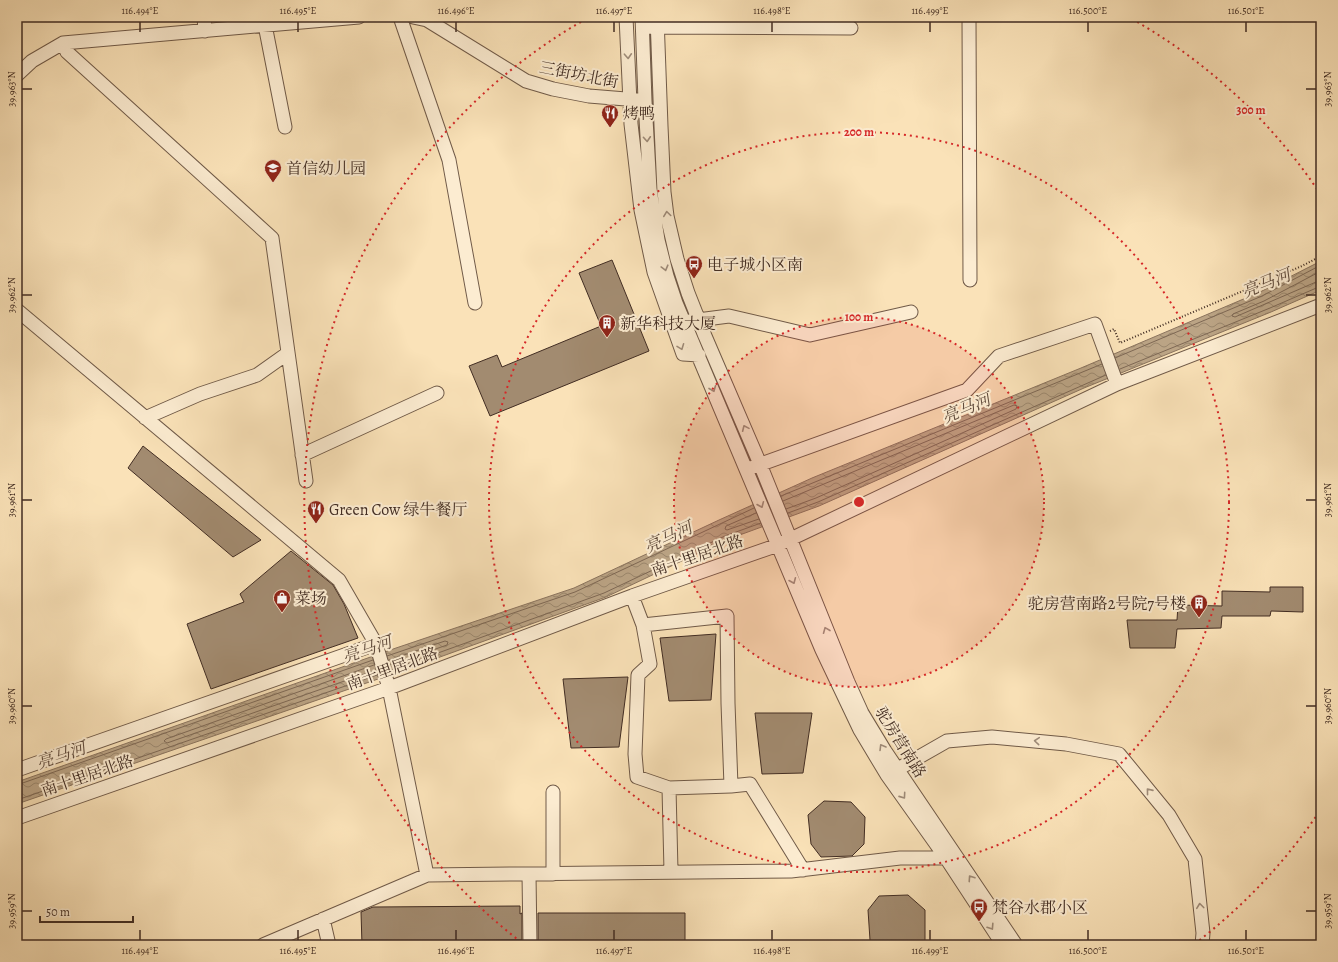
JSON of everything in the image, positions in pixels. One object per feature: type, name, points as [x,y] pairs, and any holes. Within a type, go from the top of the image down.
[{"type":"street","points":[[204,17],[205,30]]},
{"type":"street","points":[[17,75],[32,61],[62,43],[359,17]]},
{"type":"street","points":[[400,17],[449,160],[475,303]]},
{"type":"street","name":"三街坊北街","points":[[413,17],[427,20],[526,81],[553,89],[589,96],[645,101],[660,100]]},
{"type":"street","points":[[626,17],[630,100],[641,210],[654,272],[683,354],[699,356]]},
{"type":"street","points":[[969,17],[970,280]]},
{"type":"street","points":[[642,22],[851,28]]},
{"type":"street","name":"驼房营南路","points":[[642,22],[650,189],[656,232],[668,276],[685,322],[778,545],[860,730],[892,772],[1016,945]]},
{"type":"street","name":"驼房营南路","points":[[657,22],[664,192],[667,216],[688,293],[791,539],[848,682],[862,712],[892,772],[1003,945]]},
{"type":"street","points":[[265,25],[285,127]]},
{"type":"street","points":[[62,43],[67,52],[272,238],[306,481]]},
{"type":"street","name":"南十里居北路","points":[[17,818],[389,688],[632,596],[778,545],[1117,384],[1321,305]]},
{"type":"street","points":[[17,310],[339,580],[376,644],[389,688],[427,875]]},
{"type":"street","points":[[685,322],[728,316],[810,335],[911,312]]},
{"type":"street","points":[[746,470],[967,390],[999,356],[1097,330],[1117,384]]},
{"type":"street","points":[[145,418],[200,394],[257,375],[288,353]]},
{"type":"street","points":[[302,455],[437,394]]},
{"type":"street","points":[[632,596],[643,625],[650,664],[638,675],[635,754],[637,777],[669,788],[750,784],[797,870]]},
{"type":"street","points":[[643,625],[727,616],[731,786]]},
{"type":"street","points":[[17,770],[376,644]]},
{"type":"street","points":[[892,772],[947,741],[992,737],[1066,744],[1119,754],[1169,815],[1194,859],[1203,933],[1202,945]]},
{"type":"street","points":[[669,788],[671,871]]},
{"type":"street","points":[[553,792],[553,874]]},
{"type":"street","points":[[263,945],[323,918],[427,875],[797,870],[900,858],[946,858]]},
{"type":"street","points":[[529,874],[530,945]]},
{"type":"street","points":[[323,918],[329,945]]},
{"type":"path","points":[[1097,330],[1114,329],[1120,343],[1302,266],[1321,256]]},
{"type":"water","points":[[1321,261],[1321,290],[1271,312],[1084,388],[819,506],[726,540],[606,597],[404,670],[17,804],[17,782],[396,648],[574,588],[812,478],[1081,368],[1260,292]]},
{"type":"building","name":"新华科技大厦","points":[[612,260],[649,351],[490,416],[469,366],[497,355],[502,367],[601,326],[579,273]]},
{"type":"building","points":[[143,446],[261,540],[233,557],[128,468]]},
{"type":"building","name":"菜场","points":[[291,551],[333,585],[344,604],[358,638],[211,689],[187,624],[244,602],[240,594]]},
{"type":"building","name":"驼房营南路2号院7号楼","points":[[1270,587],[1303,587],[1303,612],[1271,611],[1270,616],[1222,616],[1221,628],[1177,629],[1175,648],[1130,648],[1127,620],[1177,620],[1178,605],[1222,606],[1222,591],[1270,592]]},
{"type":"building","points":[[716,634],[711,700],[669,701],[660,638]]},
{"type":"building","points":[[628,677],[619,747],[571,748],[563,679]]},
{"type":"building","points":[[755,713],[812,713],[803,773],[762,774]]},
{"type":"building","points":[[824,801],[851,802],[865,817],[864,844],[852,856],[821,857],[811,844],[808,815]]},
{"type":"building","points":[[908,895],[925,910],[925,940],[920,945],[875,945],[870,940],[868,910],[879,896]]},
{"type":"building","points":[[520,906],[520,914],[522,913],[522,940],[400,941],[400,945],[362,945],[361,912],[373,907]]},
{"type":"building","points":[[538,913],[685,913],[685,942],[574,942],[574,945],[538,945]]},
{"type":"place","name":"烤鸭","points":[[610,128]]},
{"type":"place","name":"首信幼儿园","points":[[273,183]]},
{"type":"place","name":"电子城小区南","points":[[694,279]]},
{"type":"place","name":"新华科技大厦","points":[[607,338]]},
{"type":"place","name":"Green Cow 绿牛餐厅","points":[[316,524]]},
{"type":"place","name":"菜场","points":[[282,613]]},
{"type":"place","name":"驼房营南路2号院7号楼","points":[[1199,618]]},
{"type":"place","name":"梵谷水郡小区","points":[[979,922]]},
{"type":"water label","name":"亮马河","points":[[1266,283]]},
{"type":"water label","name":"亮马河","points":[[966,408]]},
{"type":"water label","name":"亮马河","points":[[668,537]]},
{"type":"water label","name":"亮马河","points":[[367,649]]},
{"type":"water label","name":"亮马河","points":[[61,755]]}]
